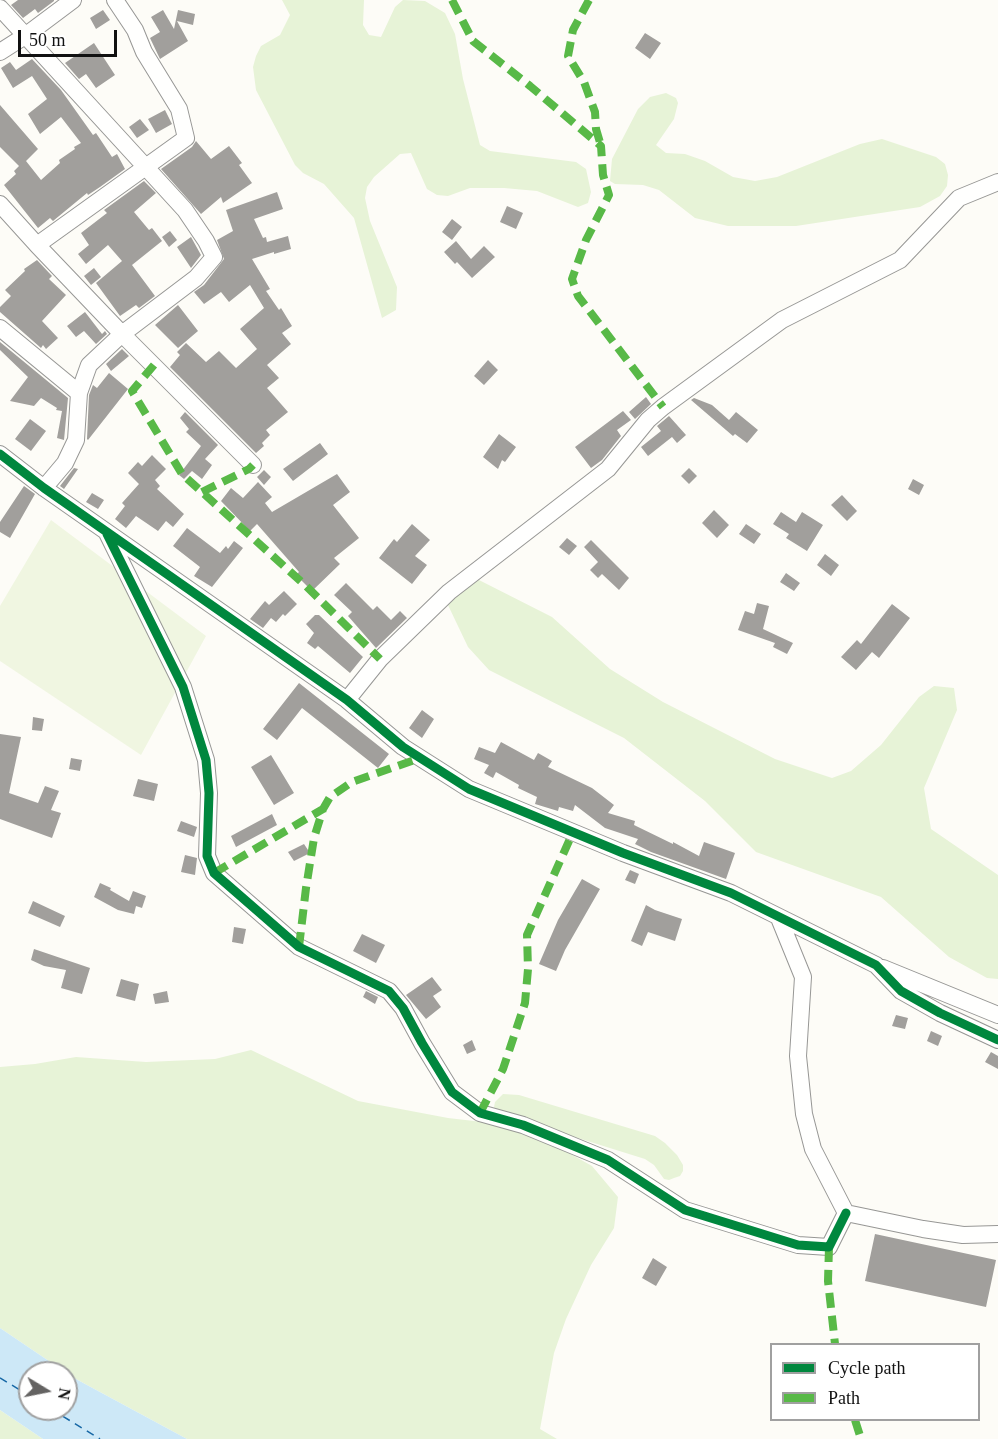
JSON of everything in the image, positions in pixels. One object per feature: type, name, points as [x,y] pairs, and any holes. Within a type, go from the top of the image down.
[{"type":"street","points":[[0,52],[26,36],[73,0]]},
{"type":"street","points":[[37,245],[186,138],[179,109],[144,52],[135,30],[115,0]]},
{"type":"street","points":[[0,8],[185,210],[207,241],[214,257],[196,278],[122,334],[89,365],[78,393],[76,440],[65,463],[44,488]]},
{"type":"street","points":[[347,700],[381,659],[449,592],[608,469],[648,420],[663,407],[782,320],[900,260],[959,198],[998,182]]},
{"type":"street","points":[[0,204],[122,334],[253,465]]},
{"type":"street","points":[[0,328],[78,393]]},
{"type":"street","points":[[0,454],[44,488],[347,700],[403,747],[469,789],[623,853],[731,893],[876,965],[998,1014]]},
{"type":"street","points":[[106,531],[183,687],[206,760],[209,793],[207,856],[214,873],[299,947],[389,991],[403,1008],[452,1092],[480,1113],[522,1125],[608,1160],[685,1210],[798,1245],[828,1247],[846,1213]]},
{"type":"street","points":[[779,918],[803,977],[798,1056],[804,1114],[813,1149],[846,1213]]},
{"type":"street","points":[[876,965],[901,991],[940,1013],[998,1040]]},
{"type":"street","points":[[846,1213],[963,1235],[998,1234]]},
{"type":"green space","points":[[282,0],[364,0],[363,25],[369,35],[381,37],[395,7],[403,0],[425,1],[445,13],[455,34],[463,79],[480,145],[490,151],[576,162],[586,169],[591,192],[588,203],[578,207],[537,191],[504,188],[470,188],[448,196],[437,195],[427,189],[411,153],[400,154],[374,177],[367,187],[365,198],[370,221],[397,287],[396,310],[382,318],[354,218],[324,184],[303,173],[295,165],[256,90],[253,67],[256,56],[261,46],[280,35],[290,15]]},
{"type":"green space","points":[[666,93],[676,98],[678,103],[674,119],[656,145],[666,153],[685,154],[705,161],[733,177],[755,181],[777,177],[860,144],[882,139],[936,157],[945,164],[948,175],[947,186],[940,196],[920,207],[796,226],[728,226],[695,218],[659,190],[643,185],[615,184],[610,181],[612,159],[638,109],[650,97]]},
{"type":"green space","points":[[51,520],[206,636],[141,755],[0,661],[0,606]]},
{"type":"green space","points":[[475,578],[552,617],[610,669],[663,702],[775,759],[832,778],[851,771],[881,745],[919,697],[934,686],[954,688],[957,710],[924,788],[931,829],[998,875],[998,979],[987,978],[949,957],[881,897],[756,852],[705,801],[624,738],[489,670],[468,647],[447,603]]},
{"type":"green space","points":[[251,1050],[358,1101],[448,1118],[491,1123],[533,1133],[592,1166],[618,1197],[614,1228],[591,1265],[566,1319],[554,1353],[540,1429],[557,1439],[187,1439],[78,1380],[78,1361],[49,1361],[0,1328],[0,1067],[76,1057],[146,1062],[215,1059]]},
{"type":"green space","points":[[503,1094],[519,1095],[655,1136],[677,1155],[683,1165],[683,1171],[680,1176],[669,1180],[664,1179],[654,1165],[645,1159],[496,1112],[495,1102]]},
{"type":"green space","points":[[0,1410],[43,1439],[0,1439]]},
{"type":"water","points":[[0,1328],[49,1361],[18,1361],[18,1421],[78,1421],[78,1380],[187,1439],[43,1439],[0,1410]]},
{"type":"building","points":[[18,0],[54,1],[38,13],[35,9],[23,18],[11,5]]},
{"type":"building","points":[[103,10],[110,20],[96,29],[90,18]]},
{"type":"building","points":[[163,10],[174,29],[178,10],[195,14],[193,25],[177,21],[188,41],[160,59],[150,38],[160,32],[151,17]]},
{"type":"building","points":[[645,33],[661,43],[650,59],[635,48]]},
{"type":"building","points":[[94,43],[115,75],[96,88],[86,74],[79,79],[65,63]]},
{"type":"building","points":[[32,59],[61,90],[93,135],[96,133],[112,157],[117,154],[125,169],[88,195],[87,193],[53,221],[50,218],[38,228],[4,185],[16,174],[14,171],[19,166],[0,147],[0,105],[38,149],[26,161],[41,180],[60,163],[59,160],[81,143],[61,117],[40,134],[28,114],[47,99],[32,76],[13,88],[1,68],[10,62],[16,70]]},
{"type":"building","points":[[165,110],[172,124],[156,133],[148,119]]},
{"type":"building","points":[[140,119],[149,130],[137,138],[129,127]]},
{"type":"building","points":[[196,141],[211,159],[229,146],[242,163],[239,165],[252,183],[223,203],[221,197],[201,214],[161,169],[192,147]]},
{"type":"building","points":[[144,181],[156,193],[134,212],[149,230],[152,228],[162,241],[132,265],[155,296],[139,308],[136,305],[120,316],[96,283],[122,261],[108,245],[86,264],[78,254],[89,245],[81,233],[107,213],[104,210]]},
{"type":"building","points":[[277,192],[283,209],[254,219],[267,242],[288,236],[291,249],[252,259],[270,289],[266,291],[279,310],[281,308],[292,326],[282,333],[291,344],[267,365],[279,378],[267,388],[288,412],[266,430],[270,435],[262,443],[264,446],[256,453],[170,367],[180,355],[177,352],[186,343],[206,362],[219,351],[236,368],[257,349],[240,329],[264,308],[250,285],[229,302],[221,292],[204,304],[194,292],[204,285],[224,259],[217,240],[233,231],[226,210]]},
{"type":"building","points":[[507,206],[523,213],[516,229],[500,222]]},
{"type":"building","points":[[452,219],[462,227],[452,240],[442,232]]},
{"type":"building","points":[[170,231],[177,240],[169,247],[162,237]]},
{"type":"building","points":[[191,237],[201,255],[191,268],[177,247]]},
{"type":"building","points":[[456,241],[471,259],[484,246],[495,257],[472,278],[444,252]]},
{"type":"building","points":[[37,260],[52,276],[49,279],[66,295],[42,321],[58,338],[46,349],[43,345],[41,348],[0,312],[0,307],[11,296],[5,290],[25,271],[24,269]]},
{"type":"building","points":[[94,268],[101,277],[91,285],[84,276]]},
{"type":"building","points":[[178,305],[198,331],[178,348],[155,325]]},
{"type":"building","points":[[85,312],[102,334],[105,331],[107,334],[96,344],[84,331],[76,337],[67,326]]},
{"type":"building","points":[[0,342],[68,398],[64,440],[57,438],[62,411],[56,410],[57,408],[41,398],[34,406],[10,401],[28,377],[0,350]]},
{"type":"building","points":[[122,349],[129,356],[111,371],[106,364]]},
{"type":"building","points":[[488,360],[498,370],[484,385],[474,376]]},
{"type":"building","points":[[109,373],[128,389],[88,440],[89,395],[93,385],[97,388]]},
{"type":"building","points":[[646,397],[651,404],[635,419],[629,412]]},
{"type":"building","points":[[694,398],[712,405],[729,420],[736,412],[758,430],[747,443],[735,434],[733,436],[691,400]]},
{"type":"building","points":[[623,411],[631,420],[617,430],[621,436],[602,460],[591,468],[575,447]]},
{"type":"building","points":[[185,412],[218,445],[205,459],[212,465],[202,479],[192,471],[184,479],[179,475],[201,446],[186,432],[189,429],[180,418]]},
{"type":"building","points":[[669,416],[686,435],[677,443],[672,437],[648,456],[641,447],[661,431],[657,426]]},
{"type":"building","points":[[30,419],[46,431],[31,451],[15,439]]},
{"type":"building","points":[[499,434],[516,447],[505,462],[502,460],[498,469],[483,457]]},
{"type":"building","points":[[320,443],[328,454],[293,481],[283,469]]},
{"type":"building","points":[[152,455],[166,469],[155,480],[160,486],[157,489],[184,514],[173,527],[166,521],[158,531],[136,516],[126,528],[115,519],[125,506],[122,503],[139,484],[128,473],[138,462],[142,466]]},
{"type":"building","points":[[74,468],[78,469],[64,489],[60,486]]},
{"type":"building","points":[[689,468],[697,476],[689,484],[681,476]]},
{"type":"building","points":[[264,470],[271,477],[264,485],[257,477]]},
{"type":"building","points":[[337,474],[350,492],[333,505],[359,538],[334,558],[340,564],[312,591],[296,575],[299,572],[257,524],[250,531],[221,501],[231,488],[243,498],[258,482],[272,497],[265,503],[272,512]]},
{"type":"building","points":[[913,479],[924,485],[919,495],[908,489]]},
{"type":"building","points":[[24,486],[35,494],[10,538],[0,532],[0,522]]},
{"type":"building","points":[[92,493],[104,500],[98,509],[86,502]]},
{"type":"building","points":[[842,495],[857,511],[847,521],[831,505]]},
{"type":"building","points":[[714,510],[729,525],[717,538],[702,523]]},
{"type":"building","points":[[781,512],[796,522],[802,512],[823,525],[807,551],[786,538],[789,534],[773,524]]},
{"type":"building","points":[[412,524],[430,540],[415,556],[427,565],[412,584],[379,558],[394,539],[397,542]]},
{"type":"building","points":[[746,524],[761,534],[754,544],[739,534]]},
{"type":"building","points":[[187,528],[220,553],[226,546],[228,549],[234,541],[243,548],[212,587],[194,576],[200,567],[173,546]]},
{"type":"building","points":[[567,538],[577,546],[569,555],[559,547]]},
{"type":"building","points":[[591,540],[629,578],[619,590],[602,574],[598,578],[590,570],[598,562],[584,547]]},
{"type":"building","points":[[825,554],[839,565],[831,576],[817,565]]},
{"type":"building","points":[[786,573],[800,583],[794,591],[780,582]]},
{"type":"building","points":[[346,583],[373,610],[377,606],[391,620],[400,611],[407,618],[376,648],[348,616],[352,612],[334,595]]},
{"type":"building","points":[[284,591],[297,604],[285,616],[283,614],[276,622],[271,618],[263,628],[250,619],[265,601],[269,605]]},
{"type":"building","points":[[757,603],[769,606],[763,629],[793,643],[787,654],[773,647],[775,643],[738,630],[745,611],[754,614]]},
{"type":"building","points":[[892,604],[910,618],[879,658],[872,652],[856,670],[841,657],[857,640],[861,644]]},
{"type":"building","points":[[315,615],[319,615],[363,657],[350,673],[318,646],[315,649],[307,643],[314,633],[306,624]]},
{"type":"building","points":[[299,683],[389,754],[378,768],[302,708],[277,740],[263,729]]},
{"type":"building","points":[[422,710],[434,719],[422,738],[409,728]]},
{"type":"building","points":[[33,717],[44,719],[42,731],[32,730]]},
{"type":"building","points":[[0,734],[21,737],[9,793],[38,803],[45,786],[59,791],[51,810],[61,813],[52,838],[0,819]]},
{"type":"building","points":[[501,742],[534,760],[538,753],[552,761],[548,767],[592,788],[614,805],[608,813],[635,821],[634,825],[673,844],[673,842],[699,856],[704,842],[735,853],[726,879],[651,852],[635,844],[638,839],[605,828],[575,805],[573,811],[559,807],[558,811],[535,804],[537,797],[518,788],[519,785],[496,772],[493,778],[484,773],[489,765],[474,759],[479,747],[495,753]]},
{"type":"building","points":[[271,755],[294,793],[274,805],[251,767]]},
{"type":"building","points":[[71,758],[82,760],[80,771],[69,769]]},
{"type":"building","points":[[138,779],[158,784],[154,801],[133,796]]},
{"type":"building","points":[[272,814],[277,825],[236,847],[231,836]]},
{"type":"building","points":[[181,821],[197,827],[194,837],[177,831]]},
{"type":"building","points":[[304,844],[310,853],[294,861],[288,852]]},
{"type":"building","points":[[185,855],[197,858],[195,875],[181,872]]},
{"type":"building","points":[[630,870],[639,874],[635,884],[625,880]]},
{"type":"building","points":[[582,879],[600,889],[565,950],[556,971],[539,964],[558,920]]},
{"type":"building","points":[[100,883],[129,901],[133,891],[146,896],[142,908],[136,906],[134,914],[118,910],[94,897]]},
{"type":"building","points":[[33,901],[65,916],[60,927],[28,913]]},
{"type":"building","points":[[646,905],[682,919],[675,941],[648,932],[642,946],[631,941]]},
{"type":"building","points":[[234,927],[246,929],[243,944],[232,942]]},
{"type":"building","points":[[362,934],[385,945],[376,963],[353,951]]},
{"type":"building","points":[[34,949],[90,968],[82,994],[61,988],[66,970],[44,966],[31,960]]},
{"type":"building","points":[[432,977],[442,990],[433,996],[441,1007],[426,1019],[406,995]]},
{"type":"building","points":[[121,979],[139,984],[135,1001],[116,996]]},
{"type":"building","points":[[167,991],[169,1002],[155,1004],[153,994]]},
{"type":"building","points":[[366,991],[378,997],[375,1004],[363,997]]},
{"type":"building","points":[[896,1015],[908,1018],[905,1029],[892,1026]]},
{"type":"building","points":[[931,1031],[942,1036],[938,1046],[927,1041]]},
{"type":"building","points":[[472,1040],[476,1050],[467,1054],[463,1045]]},
{"type":"building","points":[[991,1052],[998,1056],[998,1069],[985,1062]]},
{"type":"building","points":[[875,1234],[996,1260],[986,1307],[865,1281]]},
{"type":"building","points":[[653,1258],[667,1267],[656,1286],[642,1278]]},
{"type":"ferry route","points":[[0,1378],[18,1389]]},
{"type":"ferry route","points":[[71,1421],[100,1439]]},
{"type":"marked path","points":[[452,0],[473,41],[601,146],[603,175],[609,195],[586,240],[572,279],[578,296],[663,407]]},
{"type":"marked path","points":[[589,0],[573,30],[568,56],[584,82],[595,112],[596,129],[601,146]]},
{"type":"marked path","points":[[154,365],[132,391],[182,474],[306,586],[380,659]]},
{"type":"marked path","points":[[202,492],[253,465]]},
{"type":"marked path","points":[[299,947],[314,838],[323,809],[330,797],[352,782],[420,758]]},
{"type":"marked path","points":[[214,873],[323,809]]},
{"type":"marked path","points":[[480,1113],[503,1069],[525,1003],[528,969],[527,935],[573,832]]},
{"type":"marked path","points":[[829,1247],[828,1281],[835,1343]]},
{"type":"marked path","points":[[855,1421],[861,1439]]},
{"type":"cycle path","points":[[0,454],[44,488],[347,700],[403,747],[469,789],[623,853],[731,893],[876,965],[901,991],[940,1013],[998,1040]]},
{"type":"cycle path","points":[[107,534],[183,687],[206,760],[209,793],[207,856],[214,873],[299,947],[389,991],[403,1008],[452,1092],[480,1113],[523,1125],[608,1160],[685,1210],[798,1245],[829,1247],[846,1213]]}]
